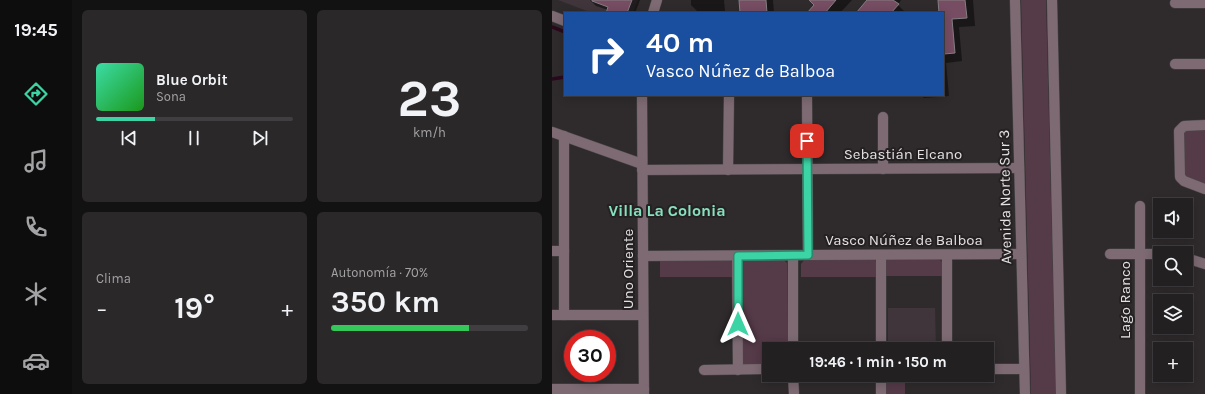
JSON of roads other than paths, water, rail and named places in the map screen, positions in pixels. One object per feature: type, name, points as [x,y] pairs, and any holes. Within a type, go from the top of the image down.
[{"type":"street","points":[[653,12],[657,0]]},
{"type":"street","name":"Avenida Norte Sur 3","points":[[1015,0],[1025,394]]},
{"type":"street","points":[[1052,0],[1061,394]]},
{"type":"street","points":[[1175,3],[1205,3]]},
{"type":"street","points":[[552,16],[564,21]]},
{"type":"street","points":[[1175,64],[1205,64]]},
{"type":"street","name":"Uno Oriente","points":[[642,96],[644,391]]},
{"type":"street","points":[[728,170],[729,96]]},
{"type":"street","points":[[807,98],[808,255]]},
{"type":"street","points":[[883,117],[883,169]]},
{"type":"street","points":[[1205,125],[1184,126],[1179,131],[1181,180],[1205,189]]},
{"type":"street","name":"Sebastián Elcano","points":[[552,132],[642,167],[728,170],[1019,168]]},
{"type":"street","points":[[564,136],[564,315]]},
{"type":"street","name":"Lago Ranco","points":[[1140,206],[1140,394]]},
{"type":"street","points":[[552,251],[564,251]]},
{"type":"street","name":"Vasco Núñez de Balboa","points":[[643,256],[1021,254]]},
{"type":"street","points":[[1110,254],[1153,254]]},
{"type":"street","points":[[881,255],[881,342]]},
{"type":"street","points":[[947,255],[947,342]]},
{"type":"street","points":[[738,256],[738,370]]},
{"type":"street","points":[[793,256],[793,342]]},
{"type":"street","points":[[1193,260],[1205,264]]},
{"type":"street","points":[[552,315],[643,315]]},
{"type":"street","points":[[704,370],[762,369]]},
{"type":"street","points":[[994,369],[1024,369]]},
{"type":"street","points":[[794,382],[794,394]]},
{"type":"street","points":[[881,382],[881,394]]},
{"type":"street","points":[[552,389],[644,391]]},
{"type":"waterway","points":[[552,27],[564,32]]},
{"type":"waterway","points":[[552,79],[564,77]]},
{"type":"district","name":"Villa La Colonia","points":[[667,210]]}]
